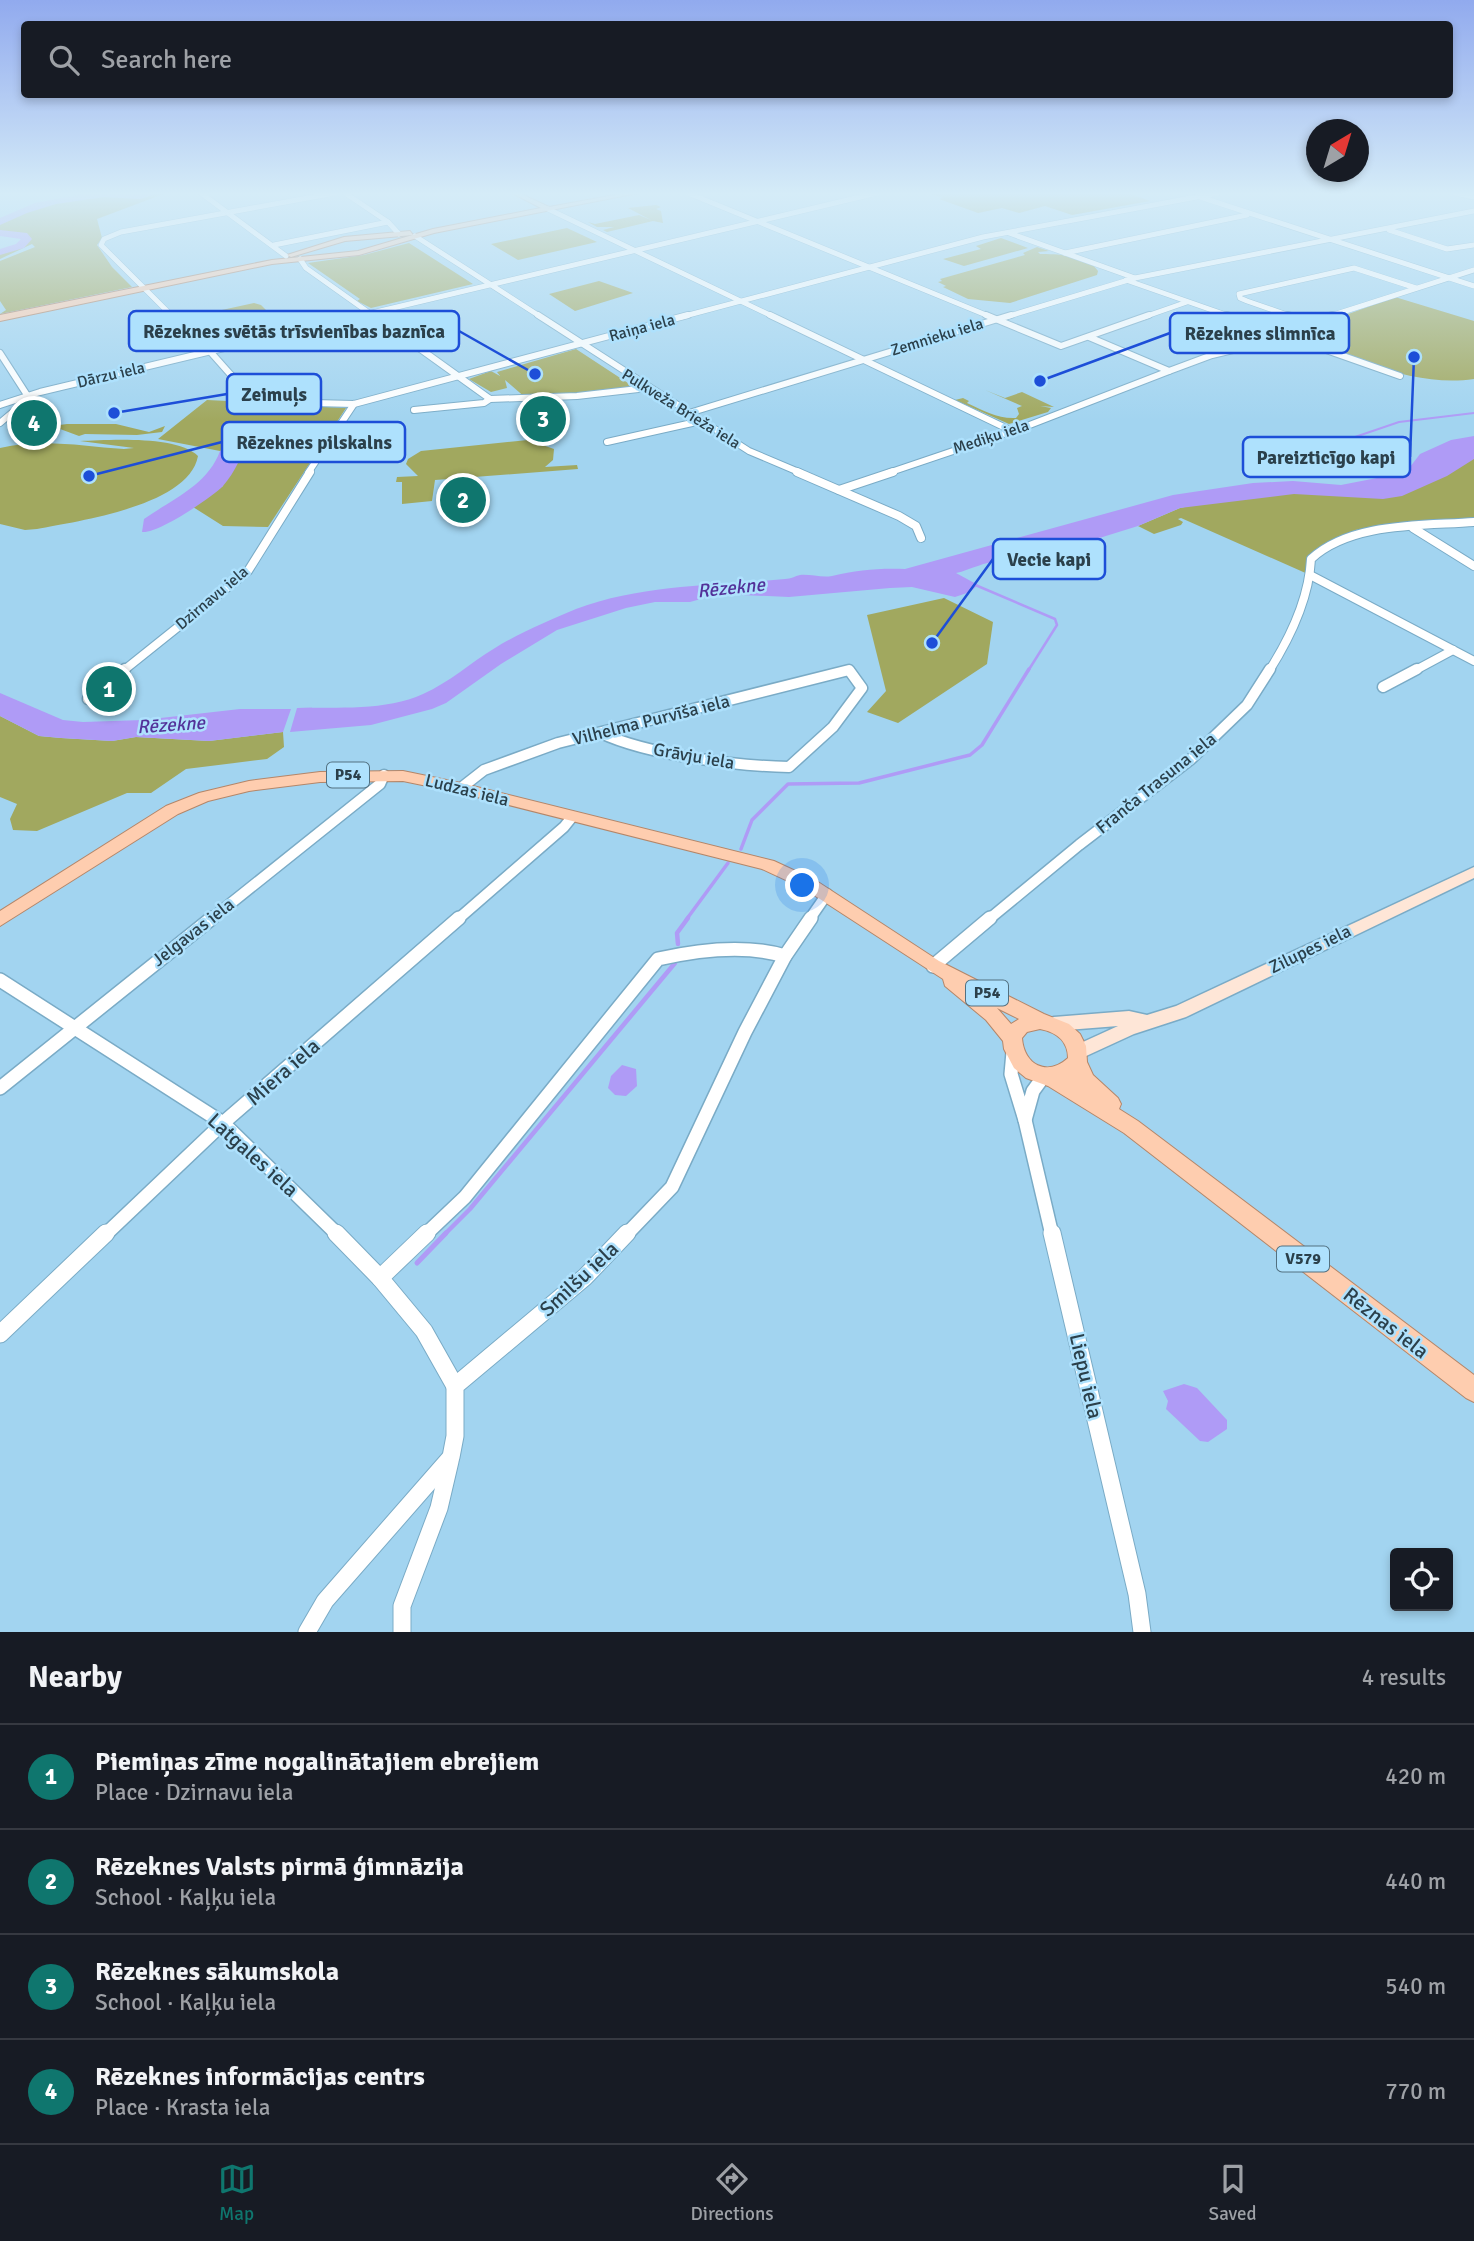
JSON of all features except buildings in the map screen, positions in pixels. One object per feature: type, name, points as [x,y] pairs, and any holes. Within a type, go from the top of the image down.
[{"type":"main road","points":[[0,318],[236,269]]},
{"type":"main road","name":"Ludzas iela","points":[[0,919],[187,803],[249,786],[320,777],[384,775],[419,778],[746,858],[789,874],[827,894],[933,966],[993,1015],[1012,1045]]},
{"type":"main road","name":"Zilupes iela","points":[[1047,1023],[1129,1018],[1144,1021],[1180,1012],[1474,872]]},
{"type":"main road","name":"Ludzas iela","points":[[933,966],[1047,1023]]},
{"type":"main road","name":"Zilupes iela","points":[[1077,1057],[1098,1041],[1138,1027],[1144,1021]]},
{"type":"main road","name":"P54","points":[[1047,1023],[1071,1036],[1077,1057],[1067,1073],[1048,1076],[1024,1066],[1012,1045],[1025,1024],[1047,1023]]},
{"type":"main road","name":"Rēznas iela","points":[[1077,1057],[1086,1081],[1131,1127]]},
{"type":"main road","name":"Rēznas iela","points":[[1048,1076],[1131,1127],[1474,1391]]},
{"type":"street","name":"Raiņa iela","points":[[124,269],[209,351],[247,393],[259,399],[282,403],[354,404],[863,269]]},
{"type":"street","points":[[308,269],[490,399]]},
{"type":"street","name":"Pulkveža Brieža iela","points":[[464,269],[761,458],[899,516],[916,526],[921,538]]},
{"type":"street","name":"Dārzu iela","points":[[0,405],[27,395],[553,269]]},
{"type":"street","points":[[673,269],[1010,430]]},
{"type":"street","points":[[876,269],[1062,346],[1187,302]]},
{"type":"street","points":[[1110,269],[1135,278]]},
{"type":"street","name":"Zemnieku iela","points":[[689,413],[1126,280],[1178,269]]},
{"type":"street","points":[[1310,323],[1247,301],[1240,298],[1239,294],[1349,269]]},
{"type":"street","points":[[1358,269],[1416,288]]},
{"type":"street","points":[[1421,269],[1474,286]]},
{"type":"street","points":[[1279,334],[1474,270]]},
{"type":"street","points":[[1126,280],[1400,376]]},
{"type":"street","points":[[1089,337],[1169,371]]},
{"type":"street","name":"Mediķu iela","points":[[839,490],[1212,355],[1237,349],[1253,351],[1289,338]]},
{"type":"street","points":[[0,423],[27,395],[1,355]]},
{"type":"street","points":[[414,410],[484,403],[490,399],[552,398],[647,388]]},
{"type":"street","name":"Dzirnavu iela","points":[[88,699],[248,571],[273,534],[294,492],[330,444],[354,404]]},
{"type":"street","points":[[0,405],[15,410]]},
{"type":"street","points":[[607,442],[701,421]]},
{"type":"street","name":"Franča Trasuna iela","points":[[933,966],[1079,845],[1191,759],[1247,705],[1288,642],[1310,575],[1307,567],[1309,558],[1317,549],[1365,532],[1474,522]]},
{"type":"street","points":[[1413,528],[1474,566]]},
{"type":"street","points":[[1310,575],[1474,661]]},
{"type":"street","points":[[1382,687],[1453,650]]},
{"type":"street","name":"Vilhelma Purvīša iela","points":[[461,788],[484,770],[558,743],[849,670]]},
{"type":"street","name":"Grāvju iela","points":[[601,733],[622,743],[748,766],[789,767],[833,727],[862,688],[849,670]]},
{"type":"street","name":"Jelgavas iela","points":[[0,1088],[380,784],[384,775]]},
{"type":"street","name":"Miera iela","points":[[0,1334],[223,1123],[554,836],[572,817]]},
{"type":"street","name":"Smilšu iela","points":[[455,1386],[585,1277],[672,1187],[745,1032],[785,956],[827,894]]},
{"type":"street","points":[[380,1278],[465,1197],[658,959],[679,953],[706,952],[760,951],[776,952],[785,956]]},
{"type":"street","name":"Latgales iela","points":[[0,980],[223,1123],[268,1164],[380,1278],[424,1331],[455,1386]]},
{"type":"street","name":"Liepu iela","points":[[1012,1045],[1011,1074],[1025,1120],[1137,1594],[1142,1632]]},
{"type":"street","name":"Liepu iela","points":[[1025,1120],[1032,1088],[1048,1076]]},
{"type":"street","points":[[402,1632],[402,1606],[439,1508],[451,1457],[455,1436],[455,1386]]},
{"type":"street","points":[[307,1632],[326,1601],[451,1457]]},
{"type":"green space","points":[[0,269],[114,269],[132,287],[0,314],[6,310],[0,301]]},
{"type":"green space","points":[[317,269],[450,269],[473,284],[371,308],[357,301],[360,299]]},
{"type":"green space","points":[[975,269],[1098,271],[1097,275],[1010,303],[968,299],[943,287],[946,286],[938,282],[942,281],[940,279]]},
{"type":"green space","points":[[599,281],[633,293],[575,311],[549,294]]},
{"type":"green space","points":[[1395,297],[1474,321],[1474,379],[1450,381],[1404,374],[1291,335]]},
{"type":"green space","points":[[254,303],[261,305],[269,313],[268,319],[233,329],[222,324],[200,329],[186,319],[198,331],[183,321],[185,318]]},
{"type":"green space","points":[[576,349],[634,387],[527,399],[505,380],[507,388],[491,392],[469,379],[491,371],[500,376],[497,372]]},
{"type":"green space","points":[[985,390],[1005,398],[1022,392],[1054,407],[1040,406],[1051,408],[1048,412],[1009,424],[955,400],[963,398],[969,401],[967,403],[991,414],[1016,418],[1019,414],[1017,408],[1022,406]]},
{"type":"green space","points":[[244,397],[261,404],[346,408],[268,527],[223,526],[193,507],[223,486],[224,449],[220,451],[158,439],[207,400],[228,401]]},
{"type":"green space","points":[[116,424],[149,432],[165,426],[162,432],[137,435],[79,436],[52,426]]},
{"type":"green space","points":[[528,440],[554,449],[553,460],[545,467],[577,465],[578,469],[435,480],[432,501],[402,504],[402,482],[396,482],[397,477],[418,476],[406,464],[408,459],[421,451]]},
{"type":"green space","points":[[80,441],[159,442],[188,449],[198,456],[190,473],[175,487],[130,508],[37,529],[25,530],[0,524],[0,448],[47,443],[134,448]]},
{"type":"green space","points":[[1474,450],[1474,518],[1355,530],[1313,554],[1310,575],[1181,518],[1178,519],[1183,522],[1181,525],[1154,534],[1138,526],[1180,508],[1284,486],[1347,490]]},
{"type":"green space","points":[[944,598],[993,622],[987,664],[898,723],[867,712],[886,691],[867,615]]},
{"type":"green space","points":[[0,716],[39,736],[112,741],[136,737],[209,741],[283,732],[284,747],[267,759],[186,769],[151,793],[127,793],[37,831],[13,830],[10,819],[17,804],[0,797]]},
{"type":"water","name":"Rēzekne","points":[[1474,436],[1474,459],[1447,476],[1402,496],[1383,499],[1294,494],[1180,508],[1138,526],[1093,540],[1006,562],[988,563],[956,573],[978,585],[970,592],[955,597],[912,587],[789,597],[719,594],[690,602],[655,602],[626,608],[557,630],[501,664],[446,703],[432,709],[371,725],[290,732],[297,708],[378,706],[409,699],[442,684],[514,637],[576,609],[602,601],[679,587],[787,579],[800,575],[828,576],[868,570],[905,569],[1173,495],[1253,483],[1293,481],[1341,485],[1382,477],[1410,467],[1420,454],[1451,440]]},
{"type":"water","points":[[228,449],[234,452],[238,463],[223,486],[208,499],[171,521],[142,532],[144,519],[198,482],[207,473],[220,451]]},
{"type":"water","name":"Rēzekne","points":[[0,693],[63,720],[83,722],[143,720],[240,709],[291,709],[283,732],[209,741],[136,737],[112,741],[39,736],[0,716]]},
{"type":"water","points":[[622,1065],[636,1069],[637,1086],[626,1096],[615,1095],[608,1088],[611,1076]]},
{"type":"water","points":[[1184,1384],[1197,1388],[1227,1420],[1227,1429],[1208,1442],[1200,1441],[1166,1409],[1168,1401],[1163,1391]]},
{"type":"waterway","points":[[1326,437],[1355,437],[1399,422],[1474,413]]},
{"type":"waterway","points":[[973,584],[1055,619],[1057,625],[1028,671]]},
{"type":"waterway","points":[[741,849],[752,820],[788,784],[859,783],[970,755],[982,745],[1029,669]]},
{"type":"waterway","points":[[686,920],[728,863]]},
{"type":"waterway","points":[[678,944],[677,933],[688,918]]},
{"type":"waterway","points":[[446,1233],[470,1209],[675,963]]},
{"type":"waterway","points":[[417,1263],[446,1233]]},
{"type":"place","name":"Pareizticīgo kapi","points":[[1414,357]]},
{"type":"place","name":"Rēzeknes svētās trīsvienības baznīca","points":[[535,374]]},
{"type":"place","name":"Rēzeknes slimnīca","points":[[1040,381]]},
{"type":"place","name":"Zeimuļs","points":[[114,413]]},
{"type":"place","name":"Rēzeknes sākumskola","points":[[543,419]]},
{"type":"place","name":"Rēzeknes informācijas centrs","points":[[34,423]]},
{"type":"place","name":"Rēzeknes pilskalns","points":[[89,476]]},
{"type":"place","name":"Rēzeknes Valsts pirmā ģimnāzija","points":[[463,500]]},
{"type":"place","name":"Vecie kapi","points":[[932,643]]},
{"type":"place","name":"Piemiņas zīme nogalinātajiem ebrejiem","points":[[109,689]]}]
